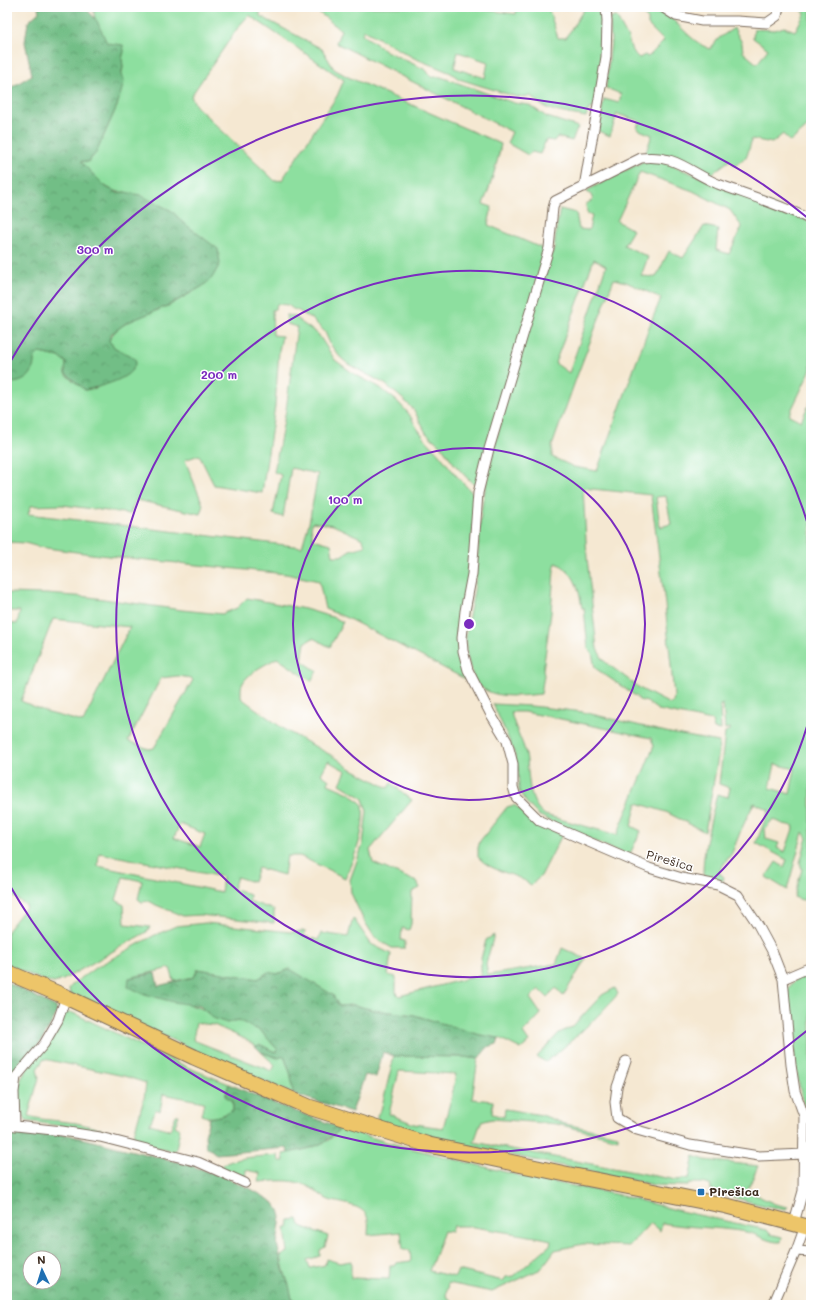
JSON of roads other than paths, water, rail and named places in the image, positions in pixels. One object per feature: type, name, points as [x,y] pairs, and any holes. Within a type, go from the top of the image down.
[{"type":"main road","points":[[7,972],[66,997],[194,1057],[309,1107],[422,1142],[575,1176],[727,1206],[803,1226]]},
{"type":"street","points":[[584,187],[606,57],[606,7]]},
{"type":"street","points":[[662,7],[676,16],[702,21],[767,22],[777,16],[779,7]]},
{"type":"street","points":[[584,187],[641,158],[664,158],[685,166],[716,183],[797,213],[811,221]]},
{"type":"street","name":"Pirešica","points":[[584,187],[555,201],[549,248],[489,449],[478,493],[472,574],[465,611],[462,638],[463,651],[468,670],[490,713],[507,741],[513,764],[516,797],[540,821],[649,868],[682,878],[718,885],[738,895],[758,925],[772,951],[783,979],[791,1065],[795,1091],[804,1116],[803,1226],[796,1250],[774,1305]]},
{"type":"street","points":[[783,979],[811,966]]},
{"type":"street","points":[[66,997],[58,1020],[44,1044],[16,1077],[11,1125],[100,1137],[198,1162],[245,1183]]},
{"type":"street","points":[[626,1061],[617,1087],[615,1102],[617,1118],[636,1130],[690,1145],[759,1156],[804,1154]]},
{"type":"street","points":[[796,1250],[811,1252]]},
{"type":"place","name":"Pirešica","points":[[701,1192]]}]
